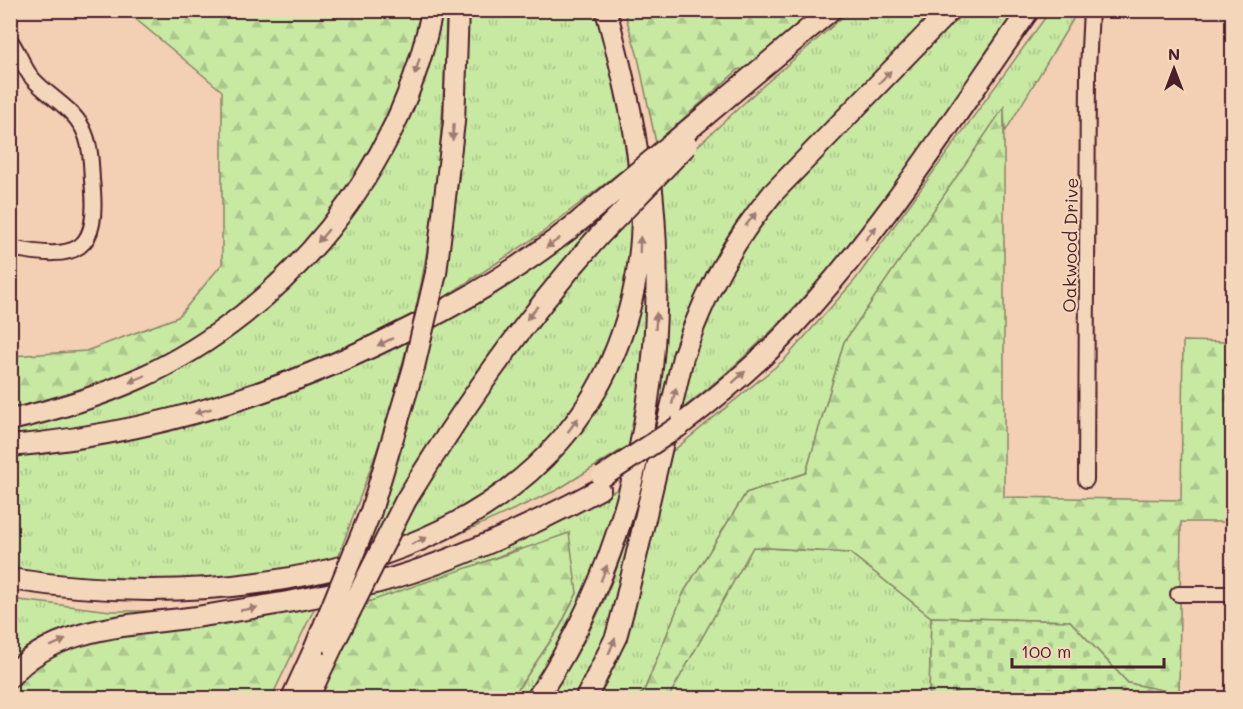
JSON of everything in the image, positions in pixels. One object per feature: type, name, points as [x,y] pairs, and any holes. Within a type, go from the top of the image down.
[{"type":"highway","points":[[10,420],[93,397],[171,362],[233,322],[303,260],[356,192],[392,129],[416,72],[432,10]]},
{"type":"highway","points":[[278,699],[308,651],[342,586],[371,511],[414,367],[436,273],[454,122],[458,10]]},
{"type":"highway","points":[[10,579],[104,589],[192,590],[281,581],[335,570],[393,552],[458,521],[512,487],[536,467],[578,419],[610,363],[629,310],[638,265],[640,231],[638,159],[617,52],[606,10]]},
{"type":"highway","points":[[537,699],[583,620],[610,556],[630,491],[644,427],[655,343],[658,259],[653,198],[639,96],[615,10]]},
{"type":"highway","points":[[10,446],[75,439],[160,423],[234,402],[311,375],[390,340],[473,294],[568,232],[597,206],[687,138],[831,10]]},
{"type":"highway","points":[[586,699],[616,637],[683,357],[693,324],[725,257],[748,222],[773,193],[950,10]]},
{"type":"highway","points":[[10,677],[35,654],[86,634],[284,603],[379,582],[428,566],[531,524],[601,483],[726,390],[773,346],[832,282],[879,223],[1029,10]]},
{"type":"highway","points":[[974,88],[999,69],[1039,10]]},
{"type":"highway","points":[[308,699],[406,500],[495,361],[545,297],[687,138]]},
{"type":"highway","points":[[10,587],[133,599],[194,597],[318,585],[389,569],[463,545],[601,483]]},
{"type":"highway","points":[[292,699],[308,651]]},
{"type":"street","name":"Oakwood Drive","points":[[1086,480],[1088,69],[1091,10]]},
{"type":"street","points":[[10,40],[31,77],[79,121],[88,143],[94,222],[92,231],[81,246],[58,253],[10,248]]},
{"type":"street","points":[[1178,594],[1233,594]]},
{"type":"green space","points":[[624,10],[813,11],[744,70],[739,69],[656,143],[638,57]]},
{"type":"green space","points":[[126,11],[425,11],[397,98],[385,127],[365,164],[340,202],[277,273],[241,305],[166,358],[100,388],[11,412],[11,356],[86,351],[178,317],[222,264],[222,91]]},
{"type":"green space","points":[[438,11],[446,11],[442,126],[429,241],[414,317],[268,378],[167,409],[116,421],[11,435],[11,424],[113,396]]},
{"type":"green space","points":[[468,11],[598,11],[630,164],[539,235],[439,301],[459,179]]},
{"type":"green space","points":[[850,11],[943,11],[756,203],[662,423],[653,429],[666,326],[664,234],[659,182],[757,91]]},
{"type":"green space","points":[[961,11],[1016,11],[903,173],[823,275],[779,323],[731,369],[679,411],[687,371],[712,296],[765,212]]},
{"type":"green space","points":[[1050,11],[1078,11],[1005,132],[1004,108],[844,342],[806,473],[746,493],[684,592],[644,691],[637,698],[597,698],[605,686],[625,635],[667,456],[785,359],[855,280]]},
{"type":"green space","points":[[1004,107],[1004,497],[1181,500],[1183,341],[1232,342],[1232,522],[1181,522],[1179,694],[1128,683],[1070,621],[931,617],[850,553],[753,547],[668,698],[637,698],[644,691],[684,592],[746,493],[806,473],[844,342]]},
{"type":"green space","points":[[633,208],[633,254],[624,312],[572,419],[484,499],[389,546],[425,479],[514,346]]},
{"type":"green space","points":[[585,223],[594,233],[369,552],[363,554],[433,326]]},
{"type":"green space","points":[[645,269],[645,335],[631,444],[557,490],[448,539],[446,535],[502,501],[541,471],[584,421]]},
{"type":"green space","points":[[408,342],[387,423],[336,563],[226,576],[144,581],[90,579],[11,570],[10,453],[307,385]]},
{"type":"green space","points":[[651,468],[621,602],[580,698],[549,698],[571,664],[600,610],[616,572],[644,472]]},
{"type":"green space","points":[[622,487],[587,591],[559,647],[528,698],[512,698],[559,628],[577,593],[520,548],[435,581],[359,605],[365,593],[525,536]]},
{"type":"green space","points":[[569,533],[577,593],[559,628],[512,698],[316,698],[359,605]]},
{"type":"green space","points":[[753,547],[850,553],[931,617],[929,698],[668,698]]},
{"type":"green space","points":[[10,599],[111,611],[185,611],[11,666]]},
{"type":"green space","points":[[316,605],[271,698],[11,698],[10,687],[27,672],[53,654],[84,641]]},
{"type":"green space","points":[[931,617],[1070,621],[1128,683],[1201,698],[929,698]]}]
